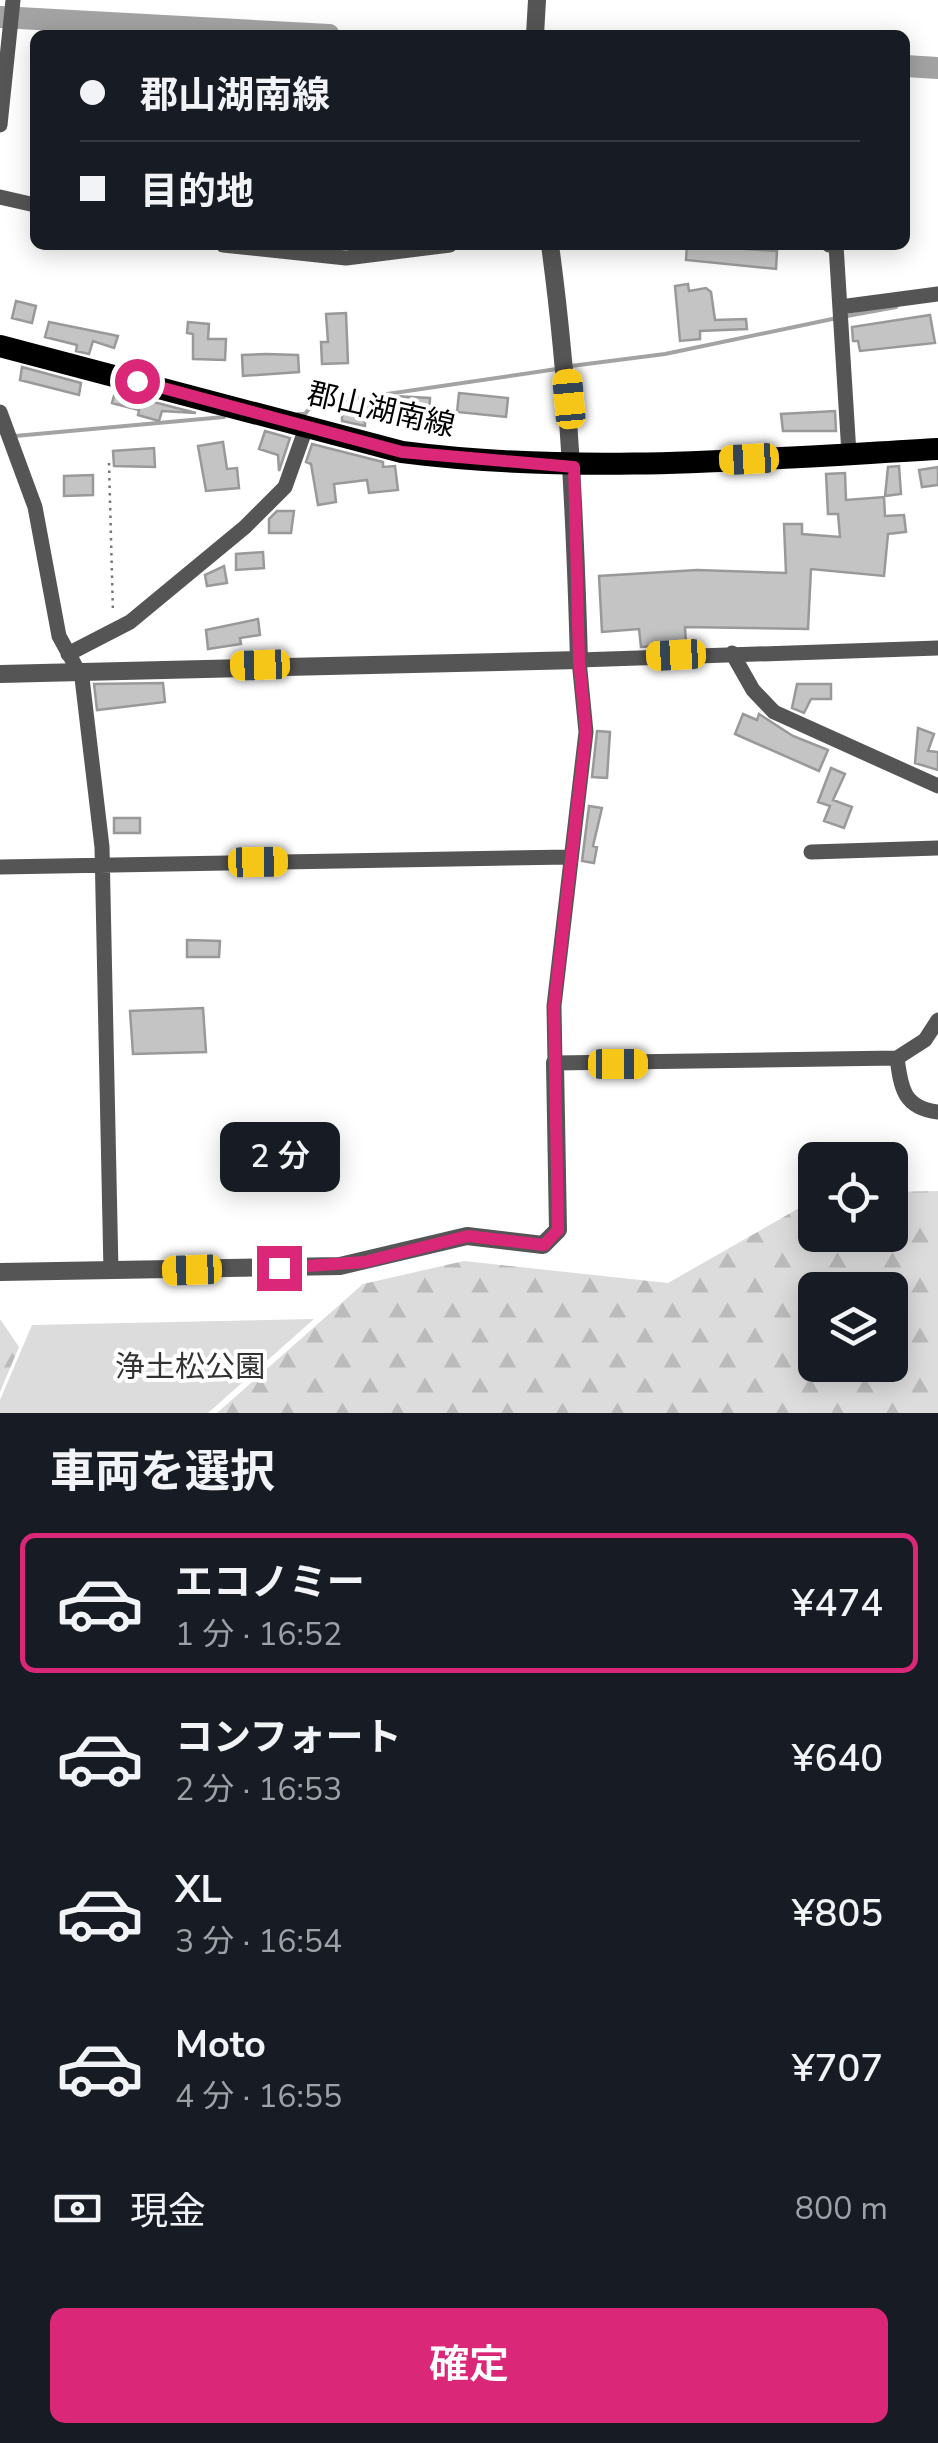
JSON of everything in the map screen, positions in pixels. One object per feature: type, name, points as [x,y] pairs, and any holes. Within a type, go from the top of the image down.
[{"type":"main road","name":"郡山湖南線","points":[[0,346],[402,452],[574,467],[938,449]]},
{"type":"street","points":[[535,30],[537,0]]},
{"type":"street","points":[[0,125],[12,4]]},
{"type":"street","points":[[0,197],[30,204]]},
{"type":"street","points":[[271,250],[346,258],[410,250]]},
{"type":"street","points":[[0,1272],[340,1266],[468,1236],[544,1245],[558,1230],[554,1006],[586,732],[579,660],[574,467],[551,250]]},
{"type":"street","points":[[836,250],[850,454]]},
{"type":"street","points":[[840,306],[938,294]]},
{"type":"street","points":[[0,412],[35,507],[56,627],[80,670],[102,865],[111,1272]]},
{"type":"street","points":[[68,654],[158,601],[278,495],[290,478],[307,425]]},
{"type":"street","points":[[0,674],[938,648]]},
{"type":"street","points":[[732,653],[753,690],[774,712],[938,786]]},
{"type":"street","points":[[811,852],[938,848]]},
{"type":"street","points":[[0,867],[570,857]]},
{"type":"street","points":[[555,1063],[896,1058],[925,1040],[938,1020]]},
{"type":"street","points":[[896,1058],[908,1100],[920,1110],[938,1112]]},
{"type":"path","points":[[109,462],[113,630]]},
{"type":"green space","points":[[938,1191],[938,1413],[217,1413],[363,1284],[464,1261],[668,1283],[798,1209],[798,1252],[908,1252],[908,1192]]},
{"type":"green space","points":[[0,1319],[19,1347],[0,1392]]},
{"type":"green space","name":"浄土松公園","points":[[314,1319],[208,1413],[0,1413],[0,1400],[32,1325]]},
{"type":"building","points":[[687,250],[777,251],[776,269],[686,260]]},
{"type":"building","points":[[688,284],[689,291],[706,288],[711,292],[715,320],[746,319],[747,329],[700,331],[700,339],[680,341],[675,286]]},
{"type":"building","points":[[16,301],[36,306],[32,323],[12,318]]},
{"type":"building","points":[[346,313],[348,363],[322,364],[321,342],[328,342],[326,314]]},
{"type":"building","points":[[930,315],[935,343],[860,351],[858,341],[853,341],[852,327]]},
{"type":"building","points":[[49,322],[118,336],[114,348],[93,341],[89,354],[76,351],[77,345],[45,337]]},
{"type":"building","points":[[188,322],[209,324],[208,339],[226,339],[225,360],[193,359],[193,334],[187,333]]},
{"type":"building","points":[[242,355],[298,355],[299,372],[243,376]]},
{"type":"building","points":[[22,367],[81,383],[79,395],[20,380]]},
{"type":"building","points":[[115,392],[196,413],[162,411],[159,421],[138,415],[139,410],[112,403]]},
{"type":"building","points":[[459,393],[508,398],[506,417],[457,412]]},
{"type":"building","points":[[375,395],[430,398],[429,419],[365,418],[365,426],[342,421],[342,409],[361,409],[361,402],[375,402]]},
{"type":"building","points":[[835,411],[836,431],[783,431],[781,414]]},
{"type":"building","points":[[265,431],[290,438],[279,471],[278,455],[259,449]]},
{"type":"building","points":[[223,442],[227,469],[237,468],[239,488],[206,491],[198,446]]},
{"type":"building","points":[[312,444],[383,462],[383,467],[395,466],[398,490],[369,493],[367,480],[334,484],[336,502],[318,505],[311,464],[306,462]]},
{"type":"building","points":[[154,448],[155,467],[114,466],[113,451]]},
{"type":"building","points":[[899,466],[901,494],[885,496],[888,467]]},
{"type":"building","points":[[938,467],[938,485],[922,487],[919,470]]},
{"type":"building","points":[[845,473],[846,500],[884,497],[885,516],[904,515],[906,532],[888,534],[884,576],[811,569],[808,629],[685,627],[686,644],[641,647],[639,629],[602,632],[599,576],[697,570],[786,573],[784,524],[802,524],[802,534],[840,537],[838,514],[828,514],[826,474]]},
{"type":"building","points":[[93,475],[93,495],[64,496],[64,476]]},
{"type":"building","points":[[277,511],[294,511],[291,533],[269,533],[269,519]]},
{"type":"building","points":[[263,552],[264,568],[236,570],[236,554]]},
{"type":"building","points":[[224,566],[227,583],[207,586],[205,575]]},
{"type":"building","points":[[258,619],[260,635],[240,638],[241,644],[208,649],[206,630]]},
{"type":"building","points":[[163,683],[165,702],[97,710],[94,684]]},
{"type":"building","points":[[797,684],[831,684],[831,699],[811,699],[804,713],[792,708]]},
{"type":"building","points":[[743,714],[757,720],[759,714],[793,736],[828,750],[819,771],[735,734]]},
{"type":"building","points":[[918,728],[934,734],[928,751],[938,752],[938,770],[915,763]]},
{"type":"building","points":[[597,731],[610,732],[607,778],[592,777]]},
{"type":"building","points":[[831,768],[845,774],[833,800],[852,807],[844,828],[824,821],[830,806],[818,802]]},
{"type":"building","points":[[589,806],[602,808],[593,846],[597,847],[594,863],[582,861]]},
{"type":"building","points":[[114,818],[140,818],[140,833],[114,833]]},
{"type":"building","points":[[187,940],[220,941],[219,957],[187,957]]},
{"type":"building","points":[[203,1008],[206,1052],[133,1054],[130,1011]]},
{"type":"waterway","points":[[0,17],[238,30]]},
{"type":"waterway","points":[[910,66],[938,68]]},
{"type":"waterway","points":[[847,316],[896,307]]},
{"type":"waterway","points":[[571,366],[665,354],[837,318]]},
{"type":"waterway","points":[[298,414],[305,414],[312,405],[557,369]]},
{"type":"waterway","points":[[15,436],[224,417]]},
{"type":"route","points":[[137,381],[402,452],[574,467],[579,660],[586,732],[554,1006],[556,1236],[544,1245],[468,1236],[364,1262],[279,1268]]}]
